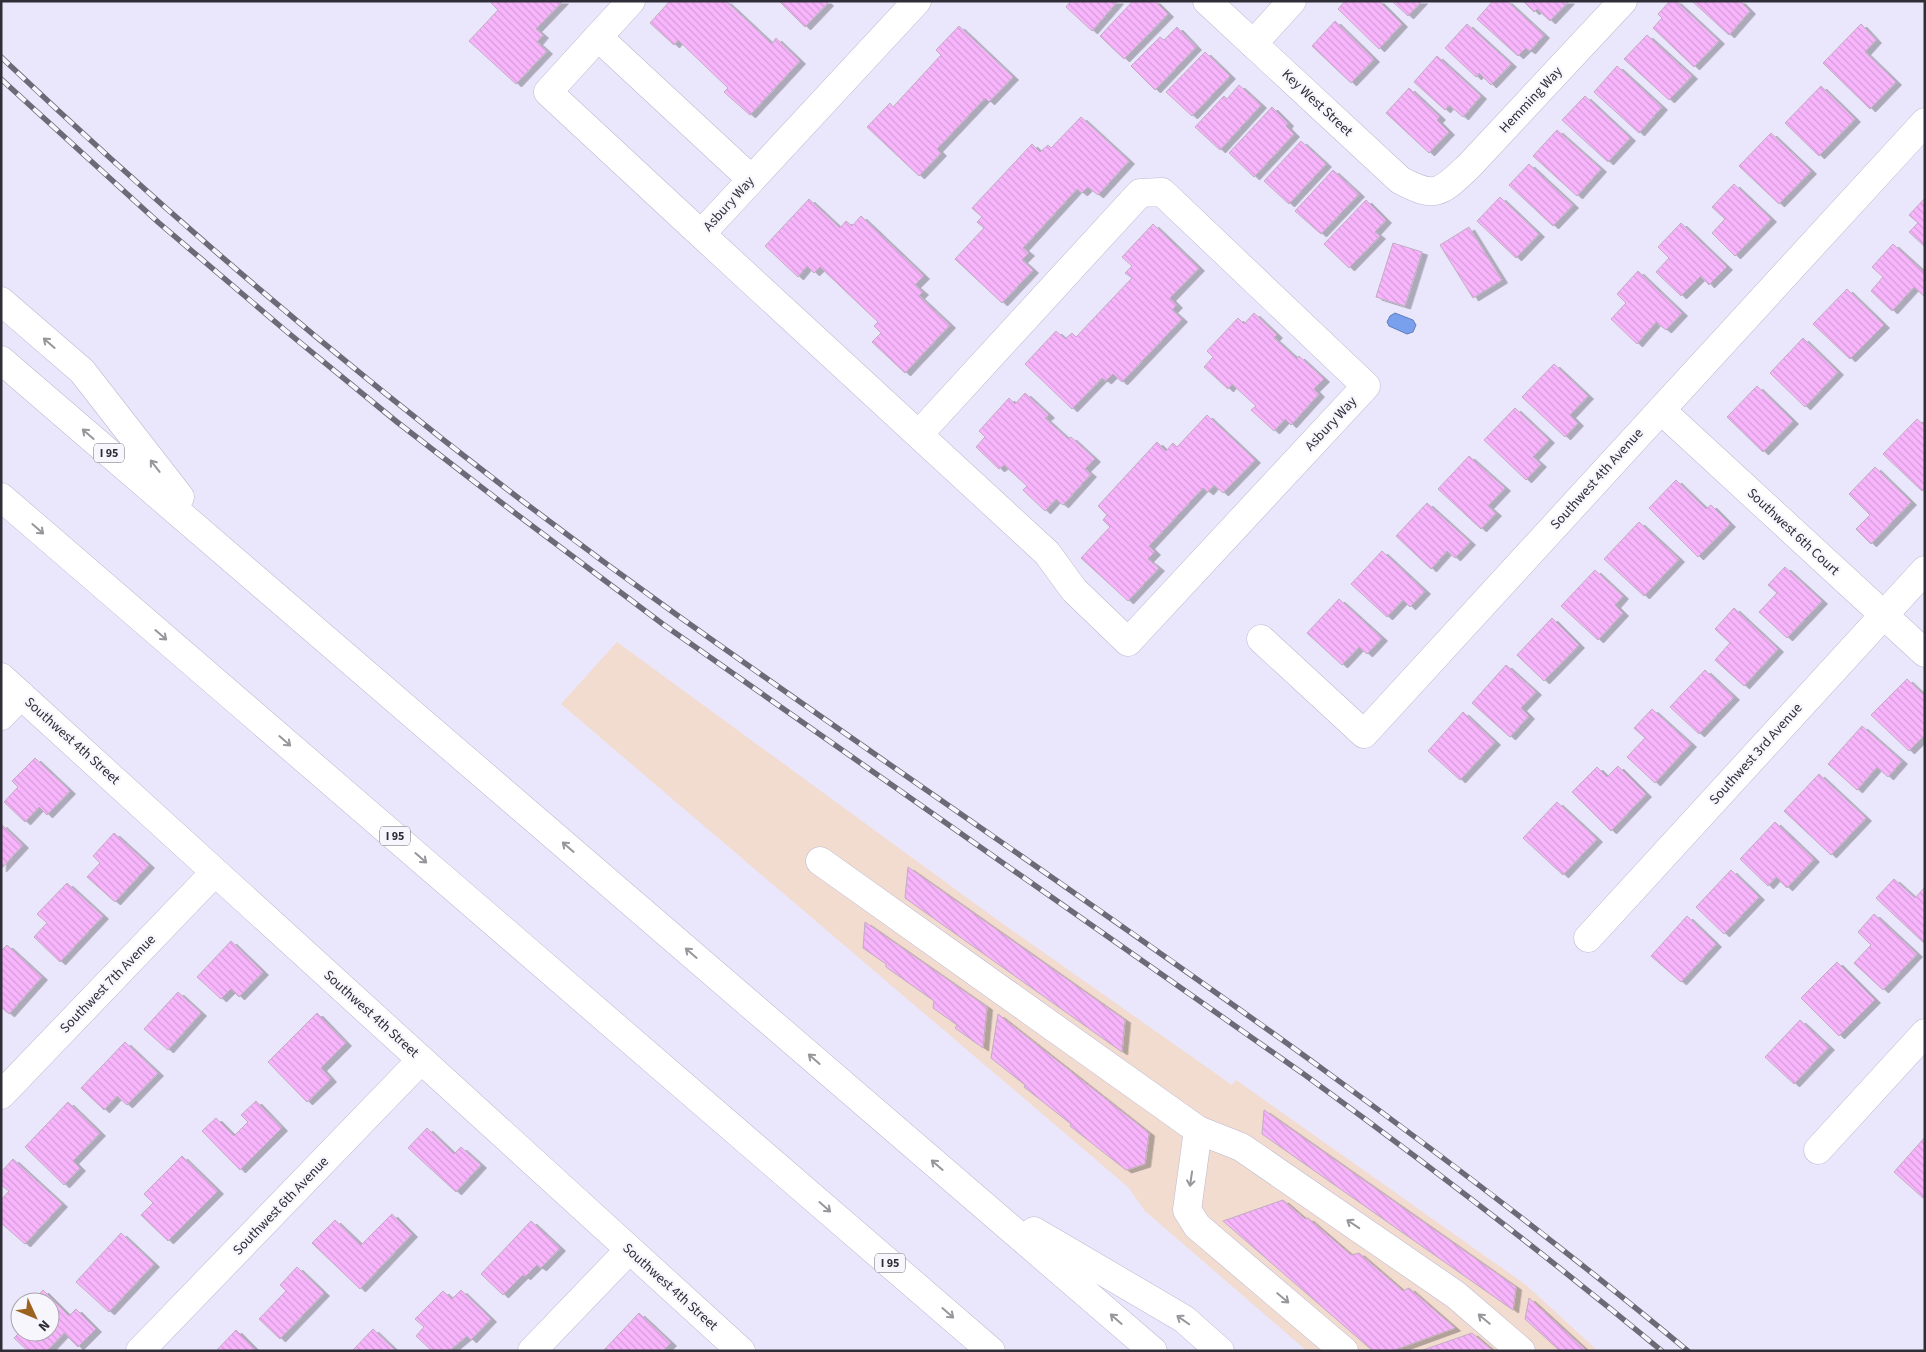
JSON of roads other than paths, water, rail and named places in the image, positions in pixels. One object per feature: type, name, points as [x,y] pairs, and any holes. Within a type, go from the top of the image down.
[{"type":"main road","points":[[631,1],[548,92],[701,234]]},
{"type":"main road","name":"Asbury Way","points":[[917,1],[701,234],[1047,553],[1074,590],[1128,642],[1366,386],[1162,192],[1140,193],[919,434]]},
{"type":"main road","name":"Key West Street","points":[[1207,1],[1400,180],[1418,190],[1433,192]]},
{"type":"main road","points":[[1253,44],[1292,1]]},
{"type":"main road","name":"Hemming Way","points":[[1433,192],[1446,188],[1470,166],[1623,1]]},
{"type":"main road","points":[[598,37],[751,180]]},
{"type":"main road","name":"Southwest 4th Avenue","points":[[1261,639],[1364,734],[1925,122]]},
{"type":"main road","points":[[1,301],[82,371],[218,546]]},
{"type":"main road","name":"I 95","points":[[1,360],[1153,1351]]},
{"type":"main road","name":"Southwest 6th Court","points":[[1661,410],[1925,653]]},
{"type":"main road","name":"I 95","points":[[1,497],[991,1351]]},
{"type":"main road","name":"Southwest 3rd Avenue","points":[[1588,938],[1925,570]]},
{"type":"main road","name":"Southwest 4th Street","points":[[1,677],[741,1351]]},
{"type":"main road","points":[[1,716],[21,695]]},
{"type":"main road","points":[[820,861],[1198,1130],[1241,1147],[1456,1295],[1521,1351]]},
{"type":"main road","name":"Southwest 7th Avenue","points":[[1,1095],[215,872]]},
{"type":"main road","points":[[1818,1150],[1925,1033]]},
{"type":"main road","name":"Southwest 6th Avenue","points":[[140,1351],[421,1060]]},
{"type":"main road","points":[[1198,1130],[1187,1210],[1197,1226],[1344,1351]]},
{"type":"main road","points":[[974,1197],[1184,1319],[1220,1351]]},
{"type":"main road","points":[[532,1351],[629,1250]]},
{"type":"water","points":[[1395,313],[1413,320],[1416,325],[1413,332],[1407,334],[1389,326],[1387,322],[1390,316]]},
{"type":"railway","points":[[1,57],[81,132],[245,277],[414,417],[501,484],[677,615],[1189,974],[1442,1157],[1688,1351]]},
{"type":"railway","points":[[1,79],[159,223],[286,331],[397,422],[511,510],[664,625],[1305,1075],[1485,1210],[1662,1351]]}]
